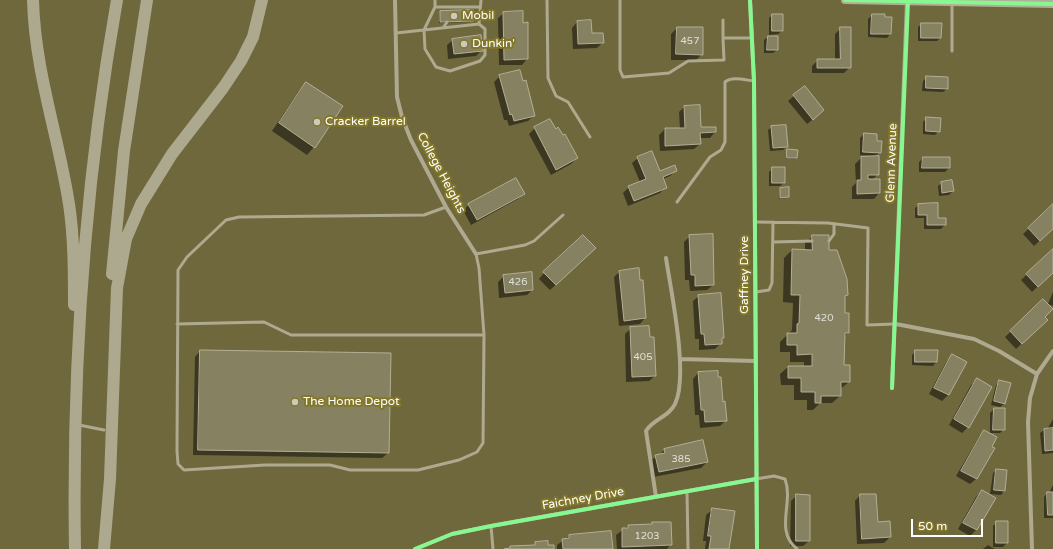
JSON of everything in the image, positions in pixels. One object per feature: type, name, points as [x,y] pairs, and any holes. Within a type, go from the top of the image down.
[{"type":"highway","points":[[33,0],[34,26],[40,71],[69,205],[72,236],[74,300],[75,549]]},
{"type":"highway","points":[[74,513],[80,310],[98,132],[117,0]]},
{"type":"highway","points":[[104,549],[104,430],[116,226],[124,151],[147,0]]},
{"type":"highway","points":[[104,549],[110,479],[117,288],[126,239],[141,204],[172,154],[223,88],[241,61],[253,37],[262,0]]},
{"type":"main road","points":[[845,0],[1053,4]]},
{"type":"street","name":"College Heights","points":[[395,0],[397,97],[402,117],[411,140],[446,207],[476,254]]},
{"type":"street","name":"Gaffney Drive","points":[[750,0],[754,81],[757,549]]},
{"type":"street","name":"Glenn Avenue","points":[[892,388],[896,324],[906,1]]},
{"type":"street","points":[[656,497],[646,431],[649,427],[667,415],[675,405],[680,391],[680,359],[666,258]]},
{"type":"street","points":[[896,324],[974,339],[999,351],[1037,374]]},
{"type":"street","points":[[1032,549],[1028,422],[1030,398],[1037,374],[1053,351]]},
{"type":"street","points":[[680,359],[756,361]]},
{"type":"street","name":"Faichney Drive","points":[[415,549],[452,534],[756,479]]},
{"type":"lane","points":[[396,33],[424,30],[443,28],[456,26],[479,24],[485,29],[485,55],[480,61],[450,71],[436,66],[425,49],[424,30],[435,7],[435,0]]},
{"type":"lane","points":[[479,24],[481,0]]},
{"type":"lane","points":[[547,0],[548,78],[556,96],[568,102],[590,137]]},
{"type":"lane","points":[[620,0],[620,70],[623,77],[669,72],[688,61],[724,60],[723,20]]},
{"type":"lane","points":[[952,3],[952,50]]},
{"type":"lane","points":[[435,7],[455,7],[466,9],[480,7]]},
{"type":"lane","points":[[453,11],[455,7]]},
{"type":"lane","points":[[456,26],[459,21]]},
{"type":"lane","points":[[443,28],[447,22]]},
{"type":"lane","points":[[723,38],[752,38]]},
{"type":"lane","points":[[678,202],[710,157],[721,150],[724,142],[724,82],[728,79],[754,81]]},
{"type":"lane","points":[[446,207],[424,215],[239,217],[226,220],[187,257],[178,270],[178,464],[184,470],[265,465],[330,465],[350,470],[418,470],[459,460],[477,452],[483,443],[484,335],[479,268],[476,254],[524,246],[534,241],[563,215]]},
{"type":"lane","points":[[755,222],[834,224],[868,228],[867,325],[896,324]]},
{"type":"lane","points":[[756,292],[768,290],[772,283],[773,222]]},
{"type":"lane","points":[[829,241],[834,234],[834,224]]},
{"type":"lane","points":[[773,242],[812,241]]},
{"type":"lane","points":[[177,324],[264,322],[291,335],[484,335]]},
{"type":"lane","points":[[76,425],[104,430]]},
{"type":"lane","points":[[756,479],[774,476],[785,479],[789,489],[785,532],[790,543],[797,549]]},
{"type":"lane","points":[[687,491],[688,549]]},
{"type":"lane","points":[[491,526],[493,549]]},
{"type":"building","points":[[473,10],[473,21],[440,22],[440,11]]},
{"type":"building","points":[[523,11],[523,23],[528,22],[528,59],[504,60],[503,12]]},
{"type":"building","points":[[772,14],[783,14],[783,31],[772,31]]},
{"type":"building","points":[[872,14],[885,14],[885,17],[892,17],[891,34],[871,34]]},
{"type":"building","points":[[591,20],[592,33],[603,33],[604,43],[578,44],[577,21]]},
{"type":"building","points":[[921,23],[942,23],[941,38],[921,38]]},
{"type":"building","points":[[677,27],[703,27],[703,55],[676,54]]},
{"type":"building","points":[[840,27],[851,27],[851,68],[817,68],[817,59],[840,59]]},
{"type":"building","points":[[481,35],[483,51],[454,54],[452,39]]},
{"type":"building","points":[[768,36],[778,36],[778,50],[767,50]]},
{"type":"building","points":[[520,70],[523,81],[526,80],[535,116],[514,121],[512,114],[510,115],[499,75]]},
{"type":"building","points":[[926,76],[948,77],[948,89],[926,88]]},
{"type":"building","points":[[306,82],[343,106],[315,148],[279,123]]},
{"type":"building","points":[[805,86],[824,110],[813,120],[793,95]]},
{"type":"building","points":[[700,105],[701,127],[716,127],[716,132],[700,133],[701,144],[665,146],[665,128],[685,128],[684,106]]},
{"type":"building","points":[[926,117],[941,118],[940,132],[926,131]]},
{"type":"building","points":[[550,119],[556,129],[558,127],[563,135],[565,134],[578,158],[556,170],[534,127]]},
{"type":"building","points":[[786,125],[788,147],[773,148],[771,126]]},
{"type":"building","points":[[864,133],[877,134],[877,141],[882,141],[881,153],[863,152]]},
{"type":"building","points":[[787,149],[798,150],[797,158],[787,158]]},
{"type":"building","points":[[652,151],[660,171],[675,165],[677,171],[663,177],[667,188],[634,201],[628,186],[646,179],[637,157]]},
{"type":"building","points":[[879,156],[879,175],[868,175],[868,179],[880,179],[880,193],[857,194],[857,180],[861,180],[861,157]]},
{"type":"building","points":[[923,157],[950,157],[950,168],[922,168]]},
{"type":"building","points":[[772,167],[785,167],[785,183],[772,183]]},
{"type":"building","points":[[516,178],[525,194],[477,220],[468,204]]},
{"type":"building","points":[[952,180],[954,191],[942,193],[941,182]]},
{"type":"building","points":[[789,187],[789,197],[780,198],[780,188]]},
{"type":"building","points":[[938,203],[938,218],[946,218],[946,225],[927,225],[927,215],[918,215],[918,204]]},
{"type":"building","points":[[1053,204],[1053,229],[1040,241],[1028,228]]},
{"type":"building","points":[[713,234],[714,285],[695,286],[695,275],[691,275],[689,235]]},
{"type":"building","points":[[583,235],[596,248],[556,285],[543,272]]},
{"type":"building","points":[[812,235],[829,235],[829,250],[837,250],[847,279],[848,295],[845,296],[845,313],[849,313],[849,333],[845,333],[844,365],[850,365],[850,382],[841,382],[841,396],[821,396],[821,403],[815,403],[815,392],[801,392],[801,378],[788,378],[788,366],[812,366],[812,354],[797,355],[797,345],[787,345],[787,333],[797,333],[797,324],[799,323],[800,295],[791,295],[792,249],[812,250]]},
{"type":"building","points":[[1053,249],[1053,273],[1038,287],[1026,274]]},
{"type":"building","points":[[639,268],[640,280],[643,280],[646,318],[624,321],[619,271]]},
{"type":"building","points":[[532,272],[533,290],[505,293],[503,275]]},
{"type":"building","points":[[721,293],[724,338],[722,338],[722,344],[705,345],[704,334],[701,334],[698,295]]},
{"type":"building","points":[[1043,299],[1053,309],[1045,317],[1048,320],[1022,344],[1010,331]]},
{"type":"building","points":[[649,326],[650,337],[654,337],[656,376],[632,377],[630,327]]},
{"type":"building","name":"The Home Depot","points":[[200,350],[391,353],[389,453],[198,450]]},
{"type":"building","points":[[915,350],[938,350],[937,362],[915,362]]},
{"type":"building","points":[[952,354],[967,362],[949,395],[934,388]]},
{"type":"building","points":[[718,371],[718,377],[721,377],[723,402],[725,401],[727,421],[705,422],[704,410],[701,410],[698,372]]},
{"type":"building","points":[[977,378],[992,387],[969,428],[954,419]]},
{"type":"building","points":[[999,380],[1011,383],[1005,404],[994,401]]},
{"type":"building","points":[[994,408],[1005,408],[1005,430],[993,430]]},
{"type":"building","points":[[1053,428],[1053,450],[1045,451],[1044,429]]},
{"type":"building","points":[[984,430],[997,437],[992,447],[995,448],[977,479],[961,471]]},
{"type":"building","points":[[703,440],[708,462],[659,472],[655,455],[665,453],[664,449]]},
{"type":"building","points":[[996,469],[1007,470],[1005,491],[994,490]]},
{"type":"building","points":[[982,490],[996,498],[977,530],[963,523]]},
{"type":"building","points":[[1047,492],[1053,492],[1053,515],[1048,515]]},
{"type":"building","points":[[796,494],[810,495],[810,541],[796,541]]},
{"type":"building","points":[[860,494],[876,494],[878,522],[890,521],[891,537],[862,539]]},
{"type":"building","points":[[712,508],[735,511],[729,549],[709,549],[711,536],[708,536]]},
{"type":"building","points":[[996,521],[1008,521],[1008,543],[996,543]]},
{"type":"building","points":[[652,522],[671,522],[672,545],[622,547],[622,528],[628,528],[628,525],[652,524]]},
{"type":"building","points":[[611,531],[613,549],[563,549],[562,539],[569,538],[569,535]]},
{"type":"building","points":[[548,541],[548,545],[554,545],[554,549],[504,549],[510,548],[510,546],[535,545],[535,542]]},
{"type":"cycle path","points":[[750,0],[754,81],[757,549]]},
{"type":"cycle path","points":[[845,0],[1053,4]]},
{"type":"cycle path","points":[[892,388],[908,2],[905,0]]},
{"type":"cycle path","points":[[415,549],[452,534],[756,479]]},
{"type":"place","name":"Mobil","points":[[454,16]]},
{"type":"place","name":"Dunkin'","points":[[464,44]]},
{"type":"place","name":"Cracker Barrel","points":[[317,122]]},
{"type":"place","name":"The Home Depot","points":[[295,402]]}]
